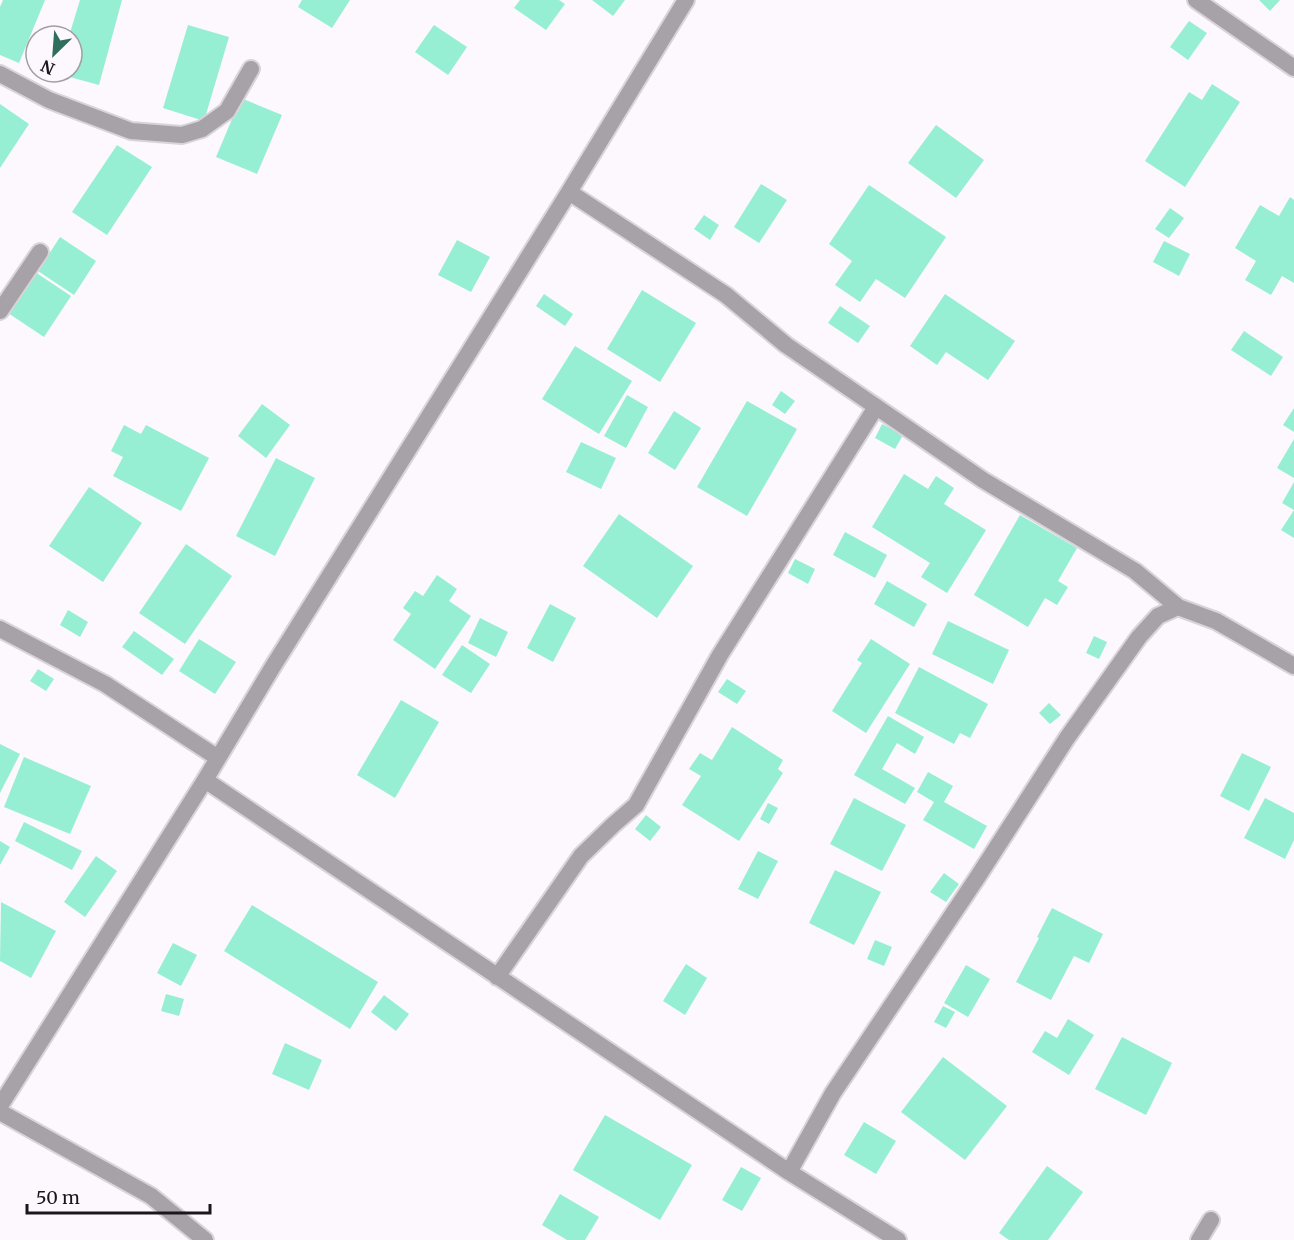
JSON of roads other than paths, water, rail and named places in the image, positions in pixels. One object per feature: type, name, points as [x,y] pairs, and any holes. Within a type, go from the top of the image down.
[{"type":"street","points":[[0,1106],[205,780],[278,658],[686,0]]},
{"type":"street","points":[[1196,0],[1294,68]]},
{"type":"street","points":[[0,74],[50,100],[131,130],[182,135],[202,129],[227,111],[250,69]]},
{"type":"street","points":[[569,192],[726,295],[786,345],[983,480],[1135,571],[1178,607],[1216,621],[1294,666]]},
{"type":"street","points":[[0,311],[39,252]]},
{"type":"street","points":[[497,977],[581,856],[636,805],[720,655],[876,407]]},
{"type":"street","points":[[789,1172],[833,1093],[977,878],[1067,738],[1139,637],[1158,616],[1178,607]]},
{"type":"street","points":[[0,629],[105,684],[218,758]]},
{"type":"street","points":[[205,780],[789,1172],[898,1240]]},
{"type":"street","points":[[0,1112],[151,1196],[205,1240]]},
{"type":"street","points":[[1199,1240],[1211,1220]]}]
